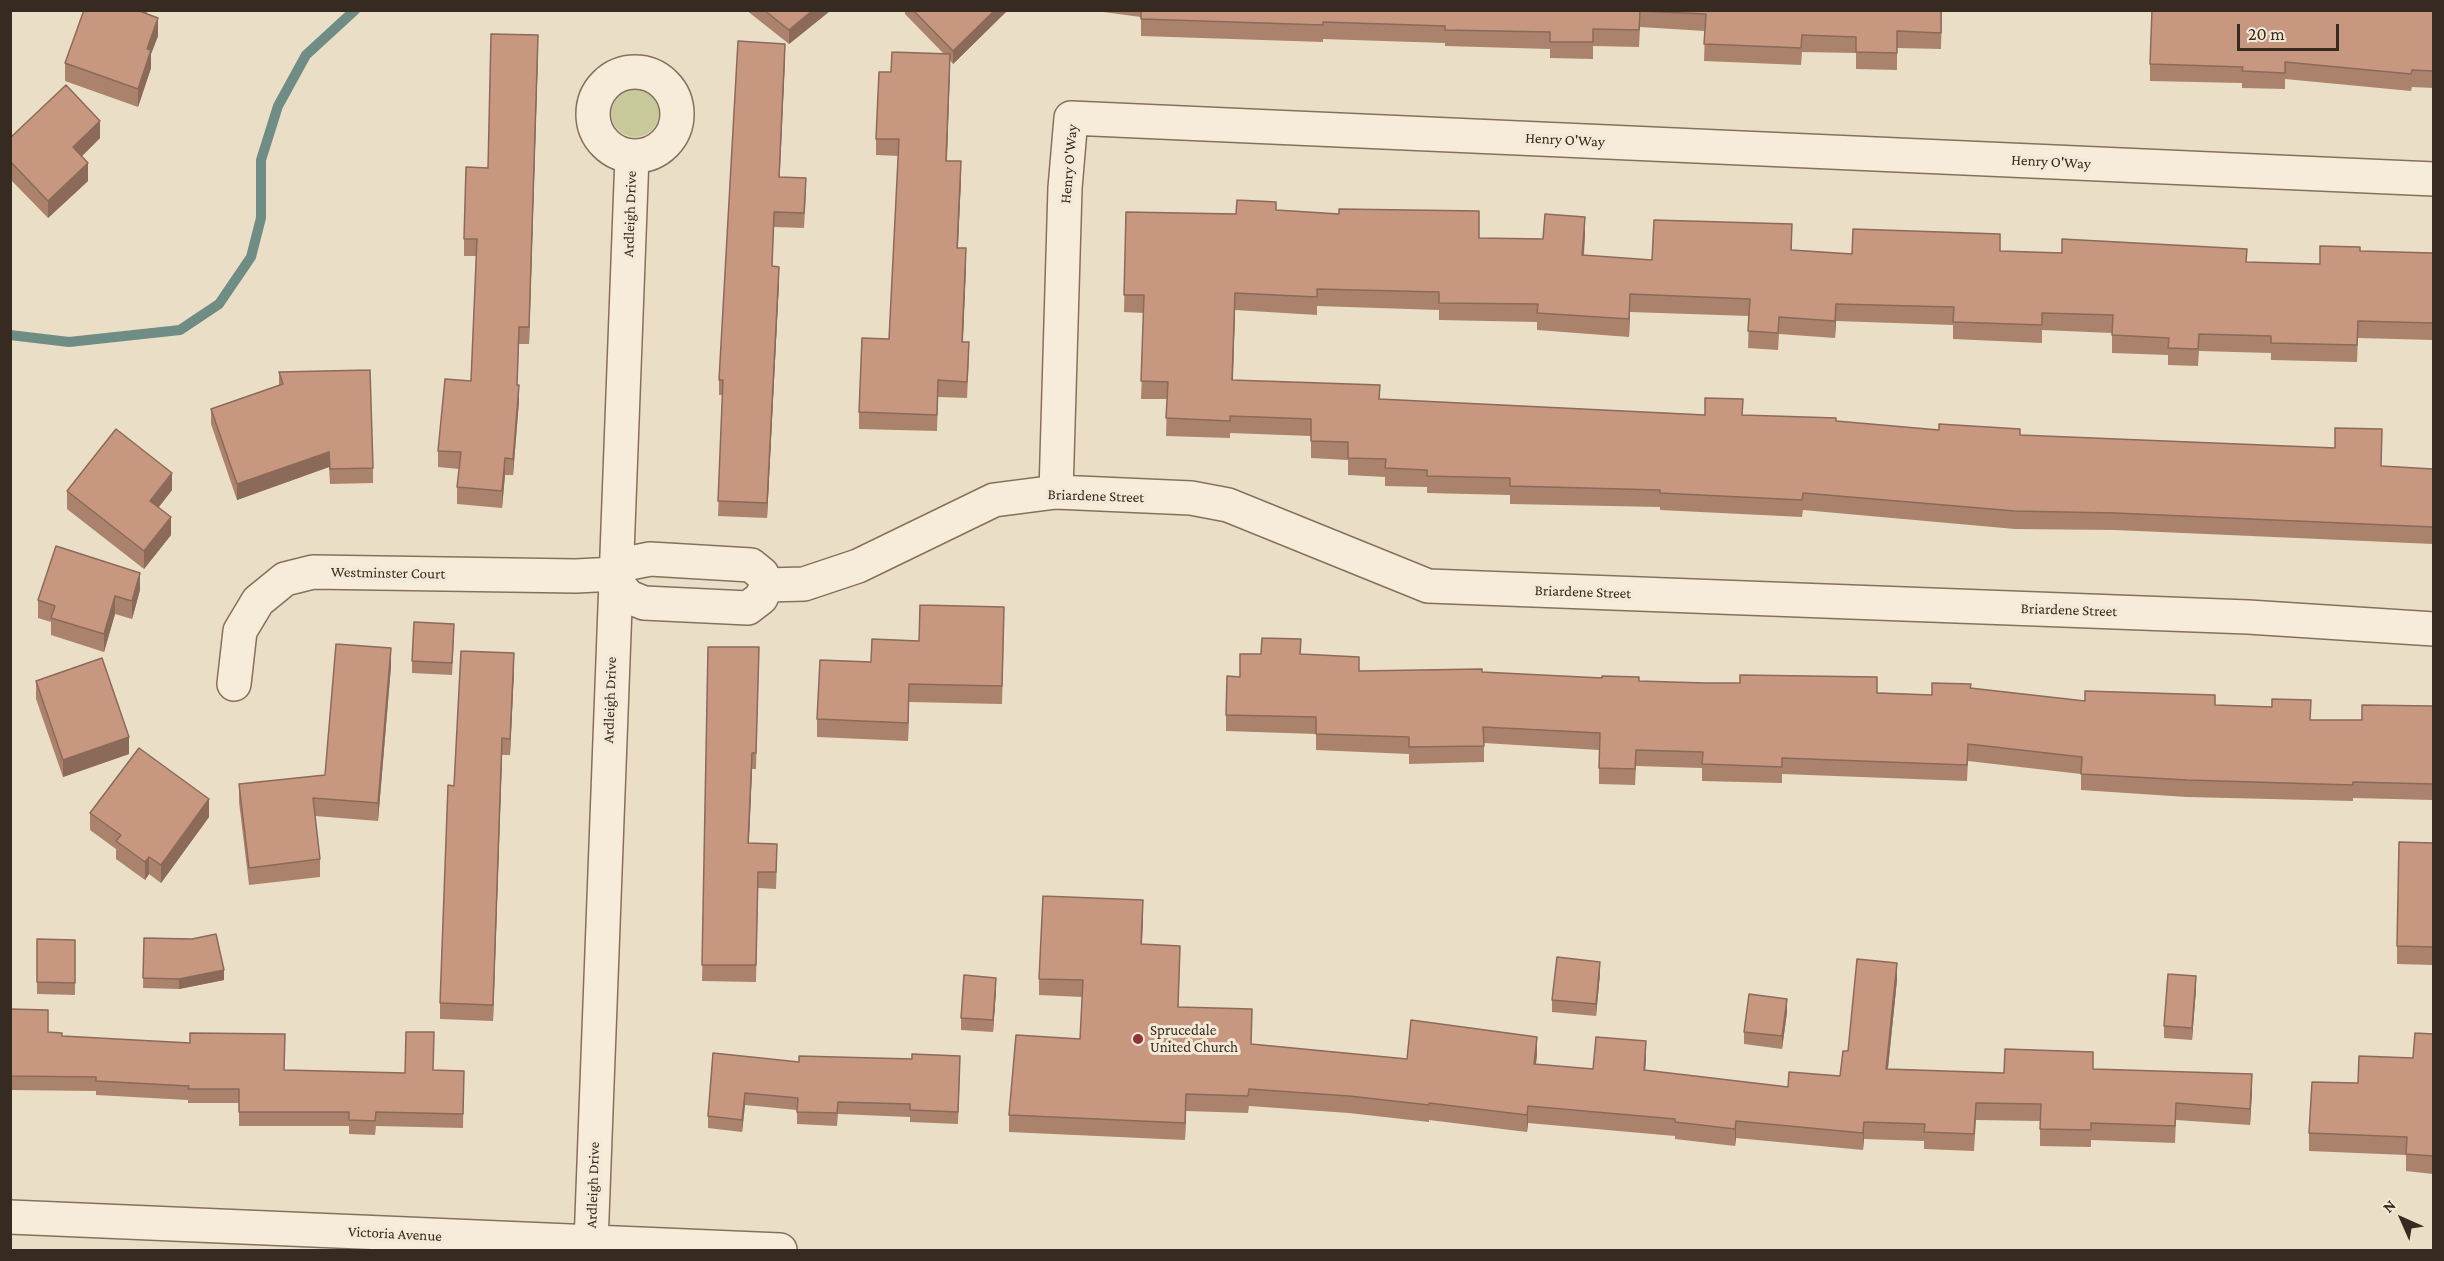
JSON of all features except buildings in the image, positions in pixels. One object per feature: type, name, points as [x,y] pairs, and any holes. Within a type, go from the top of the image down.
[{"type":"street","name":"Henry O'Way","points":[[1056,492],[1065,188],[1071,118],[2433,179]]},
{"type":"street","name":"Ardleigh Drive","points":[[591,1243],[632,156]]},
{"type":"street","name":"Briardene Street","points":[[767,585],[804,584],[858,566],[994,500],[1056,492],[1191,498],[1228,505],[1428,586],[2248,617],[2433,629]]},
{"type":"street","points":[[650,559],[751,565],[762,574],[767,585],[760,598],[748,608],[644,603],[628,597],[620,587],[615,574],[625,564],[650,559]]},
{"type":"street","name":"Westminster Court","points":[[234,684],[240,631],[258,601],[285,579],[314,572],[576,576],[615,574]]},
{"type":"street","name":"Victoria Avenue","points":[[10,1217],[780,1251]]},
{"type":"green space","points":[[635,89],[652,96],[659,113],[652,130],[635,137],[618,130],[611,113],[618,96]]},
{"type":"waterway","points":[[10,335],[69,342],[180,330],[219,304],[251,257],[261,218],[261,160],[278,106],[306,55],[355,10]]},
{"type":"place","name":"Sprucedale United Church","points":[[1138,1039]]}]
